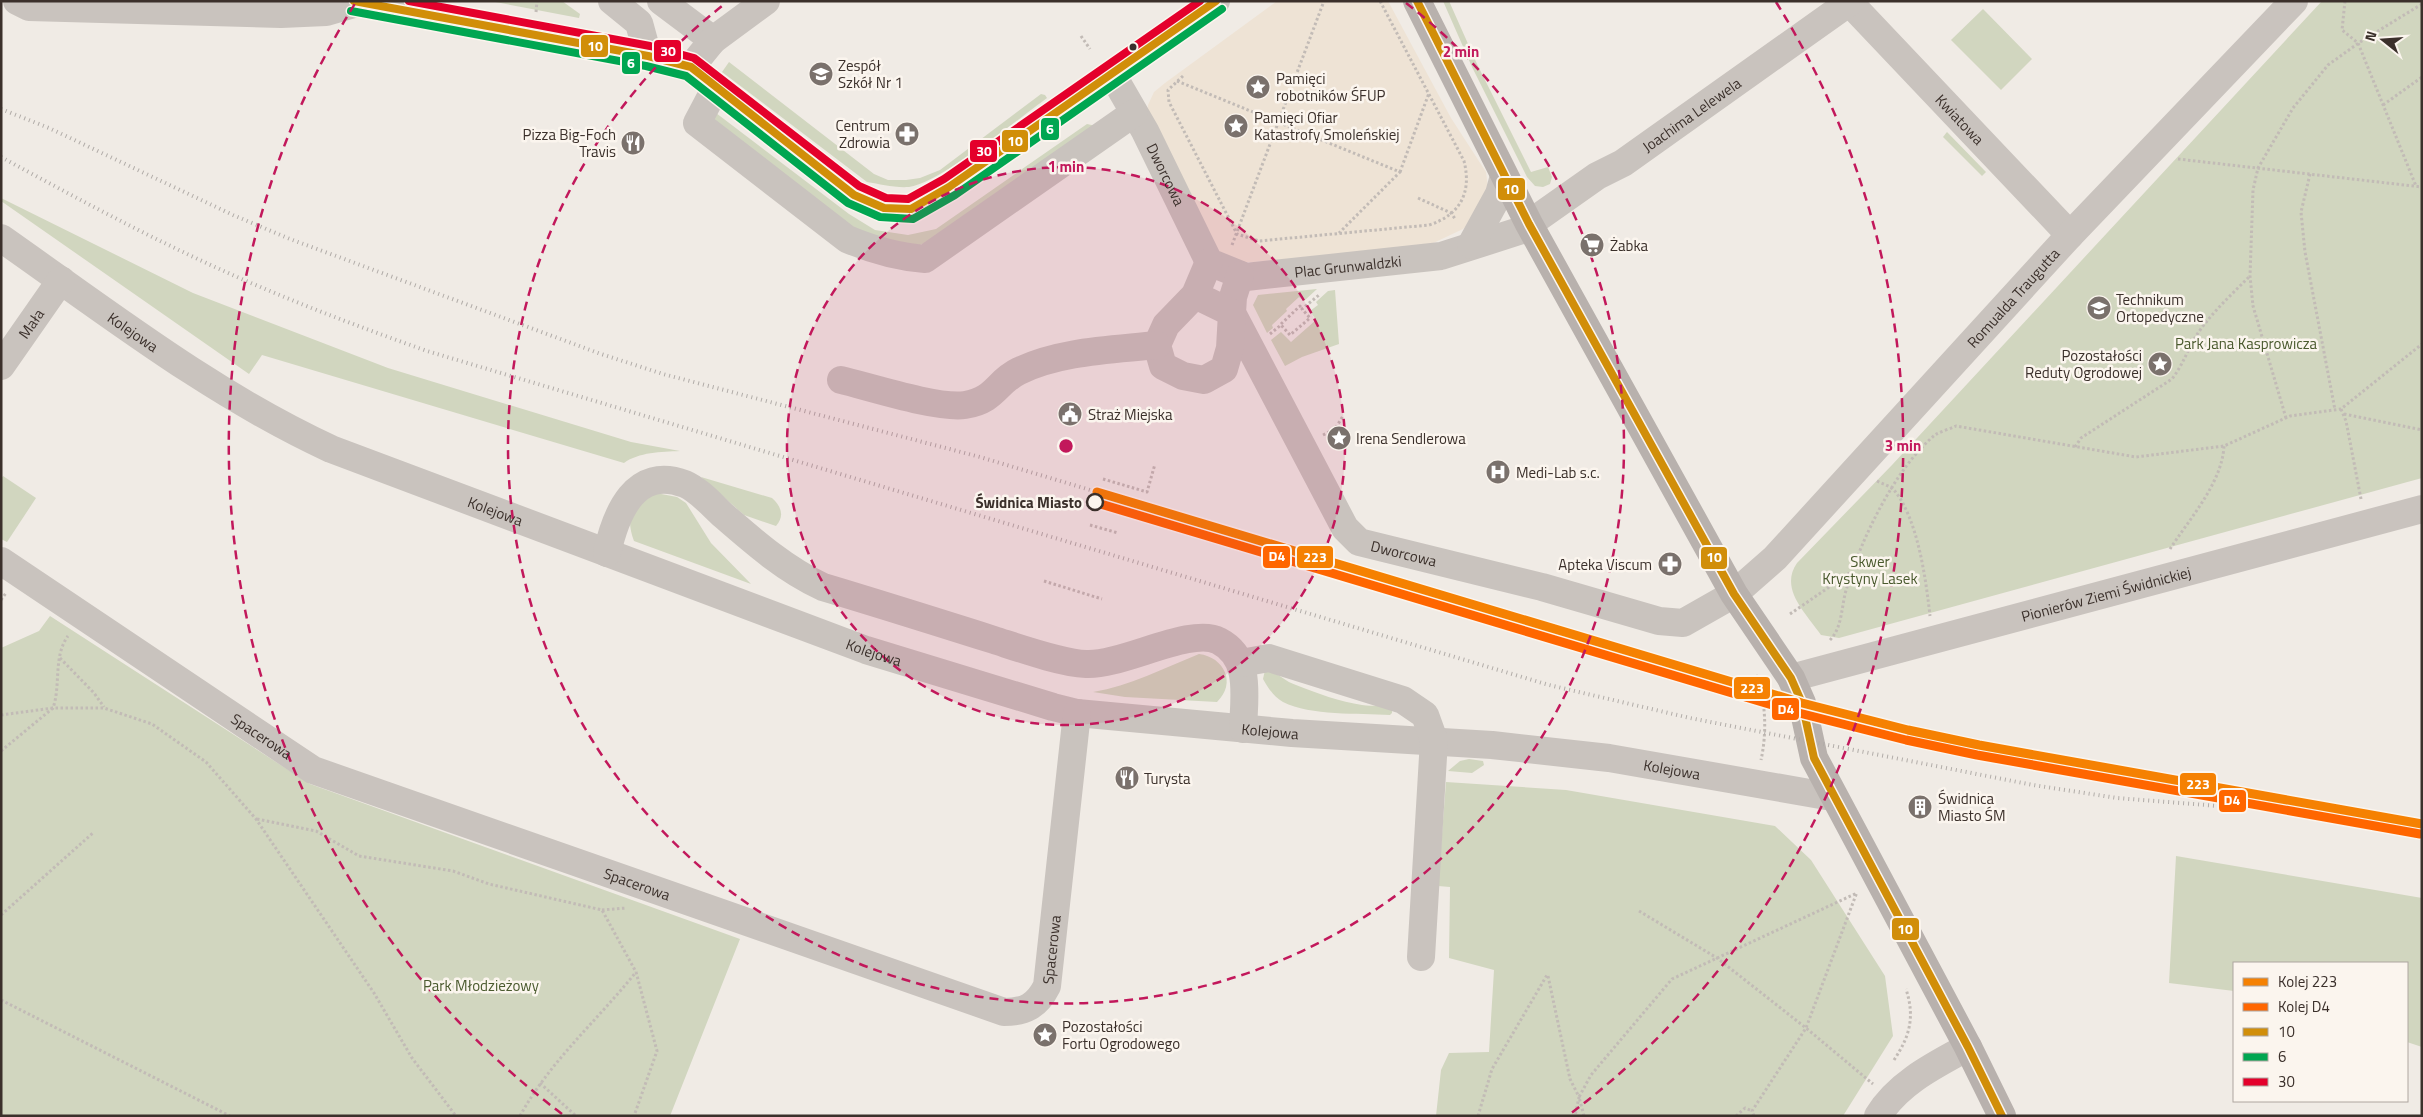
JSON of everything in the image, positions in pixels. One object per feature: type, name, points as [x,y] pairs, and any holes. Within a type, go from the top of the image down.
[{"type":"main road","points":[[1417,1],[1529,224],[1734,594],[1791,678],[1802,703],[1814,758],[1832,797],[1968,1047],[2002,1116]]},
{"type":"street","points":[[17,1],[29,7],[281,14],[326,12],[356,2],[648,56],[691,67],[854,195],[884,208],[911,209],[949,187],[1216,1]]},
{"type":"street","points":[[208,11],[244,1]]},
{"type":"street","points":[[612,1],[639,24],[648,56]]},
{"type":"street","points":[[661,1],[713,40]]},
{"type":"street","points":[[691,67],[713,40],[766,1]]},
{"type":"street","name":"Romualda Traugutta","points":[[1734,594],[1775,558],[2070,234],[2294,1]]},
{"type":"street","name":"Kwiatowa","points":[[1850,2],[2070,234]]},
{"type":"street","name":"Joachima Lelewela","points":[[1529,224],[1597,176],[1623,163],[1850,2]]},
{"type":"street","name":"Dworcowa","points":[[1112,74],[1226,264]]},
{"type":"street","points":[[716,87],[697,123],[847,239],[876,252],[905,258],[925,259],[1134,113]]},
{"type":"street","points":[[1471,245],[1499,194],[1504,176]]},
{"type":"street","name":"Plac Grunwaldzki","points":[[1226,264],[1246,277],[1441,256],[1519,231],[1529,224]]},
{"type":"street","name":"Kolejowa","points":[[1,238],[227,395],[294,432],[330,449],[866,650],[1077,713],[1243,729],[1434,740],[1609,758],[1832,797]]},
{"type":"street","points":[[1226,264],[1233,297],[1230,348],[1224,369],[1204,380],[1183,376],[1163,366],[1157,345],[1166,325],[1226,264]]},
{"type":"street","name":"Mała","points":[[1,366],[61,280]]},
{"type":"street","points":[[1195,295],[1232,313]]},
{"type":"street","name":"Dworcowa","points":[[1232,313],[1346,528],[1359,542],[1525,582],[1659,621],[1683,623],[1734,594]]},
{"type":"street","points":[[841,380],[930,402],[963,405],[987,398],[1017,372],[1048,361],[1098,351],[1157,345]]},
{"type":"street","points":[[607,552],[616,520],[625,502],[637,489],[651,481],[671,481],[688,485],[784,565],[802,577],[823,587],[1037,653],[1085,664],[1131,657],[1166,645],[1202,637],[1217,639],[1231,648],[1241,662],[1245,688],[1243,729]]},
{"type":"street","name":"Pionierów Ziemi Świdnickiej","points":[[1791,678],[2422,509]]},
{"type":"street","name":"Spacerowa","points":[[1,562],[314,770],[1004,1012],[1018,1012],[1030,1007],[1040,1000],[1047,986],[1077,713]]},
{"type":"street","points":[[1241,662],[1269,658],[1403,700],[1425,715],[1434,740],[1422,957]]},
{"type":"street","points":[[1878,1116],[1886,1102],[1913,1080],[1968,1047]]},
{"type":"path","points":[[1226,264],[1324,1]]},
{"type":"path","points":[[1183,76],[1168,90],[1169,102],[1236,234],[1259,240],[1429,225],[1442,221],[1460,204],[1467,190],[1468,175],[1453,137],[1380,1]]},
{"type":"path","points":[[2345,1],[2342,30],[2358,43],[2416,186]]},
{"type":"path","points":[[2286,418],[2254,306],[2250,276],[2253,190],[2258,168],[2294,108],[2328,65],[2358,43],[2422,4]]},
{"type":"path","points":[[1081,36],[1090,49]]},
{"type":"path","points":[[2383,105],[2422,77]]},
{"type":"path","points":[[1177,81],[1400,172]]},
{"type":"path","points":[[1339,233],[1400,172],[1429,92]]},
{"type":"path","points":[[2171,158],[2422,187]]},
{"type":"path","points":[[2310,174],[2301,212],[2305,252],[2335,410]]},
{"type":"path","points":[[1418,198],[1451,213]]},
{"type":"path","points":[[2075,447],[2081,438],[2172,379],[2182,366],[2194,340],[2220,306],[2250,276]]},
{"type":"path","points":[[1302,309],[1324,289]]},
{"type":"path","points":[[1266,338],[1300,306],[1310,318],[1290,335],[1281,325]]},
{"type":"path","points":[[1825,644],[1837,633],[1856,555],[1909,464],[1936,434],[1956,426],[2136,457],[2224,446],[2286,418],[2341,409],[2422,344]]},
{"type":"path","points":[[2341,409],[2362,502]]},
{"type":"path","points":[[2343,414],[2422,430]]},
{"type":"path","points":[[1318,437],[1335,429],[1343,416]]},
{"type":"path","points":[[2166,556],[2214,482],[2223,459],[2224,446]]},
{"type":"path","points":[[1104,479],[1147,492],[1155,464]]},
{"type":"path","points":[[1893,489],[1907,511],[1923,566],[1930,619]]},
{"type":"path","points":[[1090,525],[1118,533]]},
{"type":"path","points":[[1790,614],[1851,572]]},
{"type":"path","points":[[1044,581],[1102,599]]},
{"type":"path","points":[[2,751],[53,708],[57,698],[60,657],[65,640],[70,634]]},
{"type":"path","points":[[60,657],[94,693],[104,708]]},
{"type":"path","points":[[1753,667],[1762,691],[1764,733],[1760,766]]},
{"type":"path","points":[[1,715],[53,708],[104,708],[152,724],[206,762],[256,819],[374,993],[412,1058],[456,1116]]},
{"type":"path","points":[[256,819],[316,831],[359,856],[453,871],[489,884],[602,910],[636,972],[657,1051],[634,1116]]},
{"type":"path","points":[[1,915],[94,832]]},
{"type":"path","points":[[1857,892],[1862,900]]},
{"type":"path","points":[[1575,1116],[1579,1097],[1591,1075],[1672,979],[1857,892]]},
{"type":"path","points":[[1752,1111],[1806,1028],[1857,892]]},
{"type":"path","points":[[1638,911],[1717,958],[1877,1087]]},
{"type":"path","points":[[520,1116],[540,1083],[636,972]]},
{"type":"path","points":[[1478,1116],[1492,1069],[1548,975],[1570,1080],[1579,1097],[1584,1116]]},
{"type":"path","points":[[1892,1064],[1909,1034],[1909,997],[1904,982]]},
{"type":"path","points":[[1,1000],[230,1116]]},
{"type":"path","points":[[540,1083],[576,1116]]},
{"type":"path","points":[[1736,1116],[1745,1108],[1752,1111],[1754,1116]]},
{"type":"green space","points":[[490,1],[562,1],[580,14],[579,18]]},
{"type":"green space","points":[[1443,1],[1449,1],[1477,64],[1531,172],[1548,167],[1552,177],[1550,184],[1543,187],[1535,186],[1527,177],[1472,67]]},
{"type":"green space","name":"Park Jana Kasprowicza","points":[[2322,1],[2422,1],[2422,478],[1839,638],[1821,635],[1802,609],[1793,591],[1792,573],[1797,563],[1892,465]]},
{"type":"green space","points":[[1983,9],[2032,59],[2001,90],[1951,40]]},
{"type":"green space","points":[[729,62],[874,174],[888,180],[920,178],[940,170],[1041,94],[1047,98],[979,149],[940,174],[923,183],[909,187],[893,186],[867,182],[722,72]]},
{"type":"green space","points":[[716,113],[849,214],[875,230],[908,235],[936,229],[1087,124],[1096,126],[949,233],[920,245],[882,242],[858,233],[711,121]]},
{"type":"green space","points":[[1947,132],[1986,172],[1982,176],[1943,137]]},
{"type":"green space","points":[[1,198],[193,293],[388,368],[631,442],[680,451],[643,455],[624,463],[262,355],[249,374],[1,201]]},
{"type":"green space","points":[[1317,289],[1304,301],[1299,297],[1286,309],[1287,311],[1272,325],[1273,328],[1267,333],[1253,305],[1258,295]]},
{"type":"green space","points":[[1335,290],[1339,344],[1302,357],[1285,366],[1271,340],[1281,332],[1291,342],[1316,320],[1310,311],[1318,305],[1316,302],[1328,291]]},
{"type":"green space","points":[[3,476],[36,498],[7,542],[1,539],[1,479]]},
{"type":"green space","points":[[701,477],[772,498],[778,504],[781,511],[779,522],[776,526],[744,515]]},
{"type":"green space","points":[[656,493],[677,497],[686,503],[711,543],[751,584],[634,541],[630,524],[633,512],[642,502]]},
{"type":"green space","name":"Park Młodzieżowy","points":[[50,616],[310,784],[740,939],[670,1116],[1,1116],[1,648],[39,631]]},
{"type":"green space","points":[[1199,654],[1215,660],[1225,672],[1227,679],[1226,687],[1223,695],[1217,702],[1125,697],[1093,692],[1134,681]]},
{"type":"green space","points":[[1265,670],[1320,694],[1354,704],[1388,707],[1392,709],[1392,713],[1390,715],[1321,712],[1294,706],[1283,702],[1272,692],[1263,679]]},
{"type":"green space","points":[[1469,759],[1483,761],[1484,765],[1472,773],[1448,771],[1460,761]]},
{"type":"green space","points":[[1446,782],[1566,790],[1775,826],[1811,860],[1885,976],[1893,1036],[1843,1116],[1436,1116],[1441,1070],[1449,1053],[1489,1052],[1494,970],[1449,958],[1450,887],[1438,886]]},
{"type":"green space","points":[[2176,856],[2422,898],[2422,1047],[2408,1042],[2408,962],[2233,962],[2233,991],[2169,983]]},
{"type":"shaded area","points":[[1277,1],[1388,1],[1451,118],[1486,172],[1488,188],[1477,216],[1463,229],[1427,246],[1253,262],[1242,262],[1221,253],[1215,247],[1147,115],[1148,105],[1154,92],[1165,83]]},
{"type":"railway","points":[[1,109],[49,128],[233,215],[290,239],[601,354],[663,374],[980,457],[1097,492]]},
{"type":"railway","points":[[1,157],[202,261],[309,307],[427,351],[1549,685],[1690,718],[2033,785],[2117,798],[2244,808]]},
{"type":"rail line","name":"223","points":[[1097,492],[1802,703],[1908,730],[1979,745],[2422,824]]},
{"type":"rail line","name":"D4","points":[[1094,502],[1799,713],[1906,740],[1977,755],[2420,834]]},
{"type":"transit line","name":"10","points":[[354,1],[648,56],[691,67],[854,195],[884,208],[911,209],[949,187],[1216,1]]},
{"type":"transit line","name":"30","points":[[409,1],[650,46],[694,58],[859,186],[886,198],[908,199],[944,179],[1200,1]]},
{"type":"transit line","name":"10","points":[[1417,1],[1529,224],[1734,594],[1791,678],[1802,703],[1814,758],[1968,1047],[2002,1116]]},
{"type":"transit line","name":"6","points":[[351,11],[646,66],[686,76],[848,203],[880,217],[913,219],[955,195],[1222,9]]},
{"type":"place","name":"Zespół Szkół Nr 1","points":[[821,74]]},
{"type":"place","name":"Pamięci robotników ŚFUP","points":[[1258,87]]},
{"type":"place","name":"Pamięci Ofiar Katastrofy Smoleńskiej","points":[[1236,126]]},
{"type":"place","name":"Centrum Zdrowia","points":[[907,134]]},
{"type":"place","name":"Pizza Big-Foch Travis","points":[[633,143]]},
{"type":"place","name":"Żabka","points":[[1592,245]]},
{"type":"place","name":"Technikum Ortopedyczne","points":[[2099,308]]},
{"type":"place","name":"Pozostałości Reduty Ogrodowej","points":[[2160,364]]},
{"type":"place","name":"Straż Miejska","points":[[1070,414]]},
{"type":"place","name":"Irena Sendlerowa","points":[[1339,438]]},
{"type":"place","name":"Medi-Lab s.c.","points":[[1498,472]]},
{"type":"place","name":"Świdnica Miasto","points":[[1095,502]]},
{"type":"place","name":"Apteka Viscum","points":[[1670,564]]},
{"type":"place","name":"Turysta","points":[[1127,778]]},
{"type":"place","name":"Świdnica Miasto ŚM","points":[[1920,807]]},
{"type":"place","name":"Pozostałości Fortu Ogrodowego","points":[[1045,1035]]},
{"type":"park label","name":"Skwer Krystyny Lasek","points":[[1870,570]]}]
